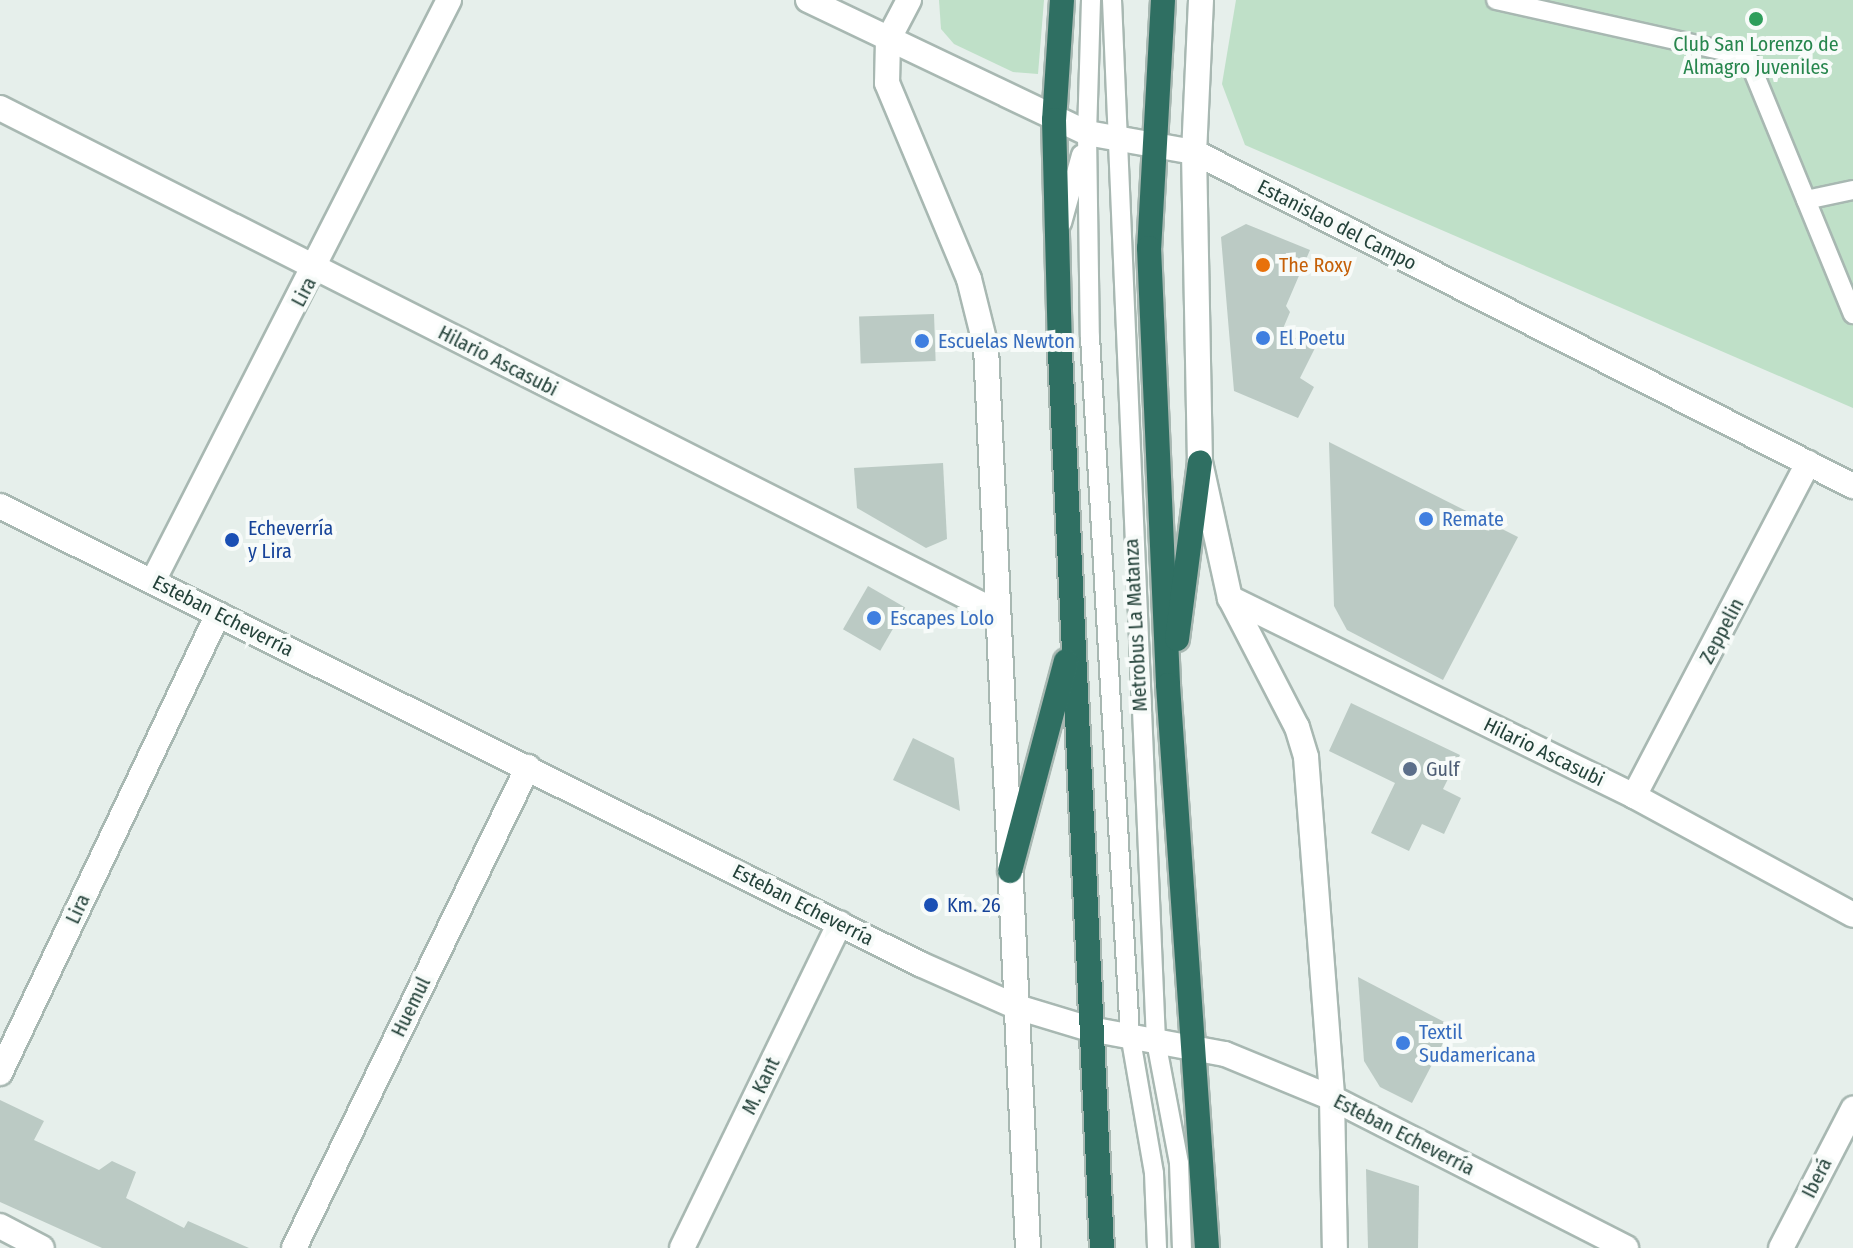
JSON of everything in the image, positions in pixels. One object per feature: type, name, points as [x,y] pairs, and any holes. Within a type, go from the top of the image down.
[{"type":"highway","points":[[1062,0],[1054,120],[1073,636],[1102,1248]]},
{"type":"highway","points":[[1163,0],[1152,144],[1149,248],[1168,685],[1207,1248]]},
{"type":"highway","points":[[1168,685],[1200,462]]},
{"type":"highway","points":[[1010,871],[1073,636]]},
{"type":"street","name":"Lira","points":[[153,581],[317,269],[449,0]]},
{"type":"street","name":"Estanislao del Campo","points":[[808,0],[1054,120],[1087,133],[1194,152],[1853,486]]},
{"type":"street","points":[[909,0],[888,40],[887,83],[981,313],[1028,1248]]},
{"type":"street","points":[[1201,0],[1194,152],[1200,462],[1230,598],[1297,727],[1306,757],[1332,1098],[1335,1248]]},
{"type":"street","name":"Hilario Ascasubi","points":[[0,108],[997,612]]},
{"type":"street","name":"Zeppelin","points":[[1634,796],[1808,463]]},
{"type":"street","name":"Esteban Echeverría","points":[[0,506],[840,923],[1017,1007],[1090,1029],[1195,1045],[1332,1098],[1626,1248]]},
{"type":"street","name":"Hilario Ascasubi","points":[[1230,598],[1634,796],[1853,915]]},
{"type":"street","name":"Lira","points":[[0,1073],[218,614]]},
{"type":"street","name":"Huemul","points":[[294,1248],[528,767]]},
{"type":"street","name":"M. Kant","points":[[682,1248],[840,923]]},
{"type":"street","name":"Iberá","points":[[1781,1248],[1853,1109]]},
{"type":"street","points":[[0,1226],[42,1248]]},
{"type":"lane","name":"Metrobus La Matanza","points":[[1091,0],[1087,133],[1090,337],[1130,1034],[1154,1173],[1157,1248]]},
{"type":"lane","name":"Metrobus La Matanza","points":[[1112,0],[1156,1041],[1179,1163],[1182,1248]]},
{"type":"lane","points":[[1496,0],[1747,56],[1853,314]]},
{"type":"lane","name":"Metrobus La Matanza","points":[[1059,235],[1087,133]]},
{"type":"lane","points":[[1806,200],[1853,190]]},
{"type":"green space","points":[[939,0],[1044,0],[1038,74],[1013,72],[954,44],[941,29]]},
{"type":"green space","points":[[1236,0],[1853,0],[1853,408],[1245,145],[1222,84]]},
{"type":"building","points":[[1246,224],[1310,250],[1286,306],[1290,312],[1282,331],[1315,348],[1300,378],[1314,387],[1298,418],[1234,391],[1221,237]]},
{"type":"building","points":[[934,314],[936,361],[861,364],[859,317]]},
{"type":"building","points":[[1329,442],[1518,537],[1443,680],[1347,630],[1334,606]]},
{"type":"building","points":[[943,463],[947,539],[926,548],[857,508],[854,468]]},
{"type":"building","name":"Escapes Lolo","points":[[868,586],[905,608],[880,651],[843,629]]},
{"type":"building","name":"Gulf","points":[[1351,703],[1460,755],[1443,789],[1461,798],[1444,834],[1422,824],[1409,851],[1371,833],[1395,783],[1329,751]]},
{"type":"building","points":[[913,738],[954,758],[960,811],[893,780]]},
{"type":"building","name":"Textil Sudamericana","points":[[1358,977],[1452,1026],[1412,1103],[1380,1087],[1364,1061]]},
{"type":"building","points":[[0,1100],[44,1121],[34,1140],[99,1170],[112,1161],[136,1172],[126,1198],[184,1228],[188,1221],[249,1248],[102,1248],[0,1202]]},
{"type":"building","points":[[1366,1169],[1419,1186],[1418,1248],[1368,1248]]},
{"type":"place","name":"Club San Lorenzo de Almagro Juveniles","points":[[1756,19]]},
{"type":"place","name":"The Roxy","points":[[1263,265]]},
{"type":"place","name":"El Poetu","points":[[1263,338]]},
{"type":"place","name":"Escuelas Newton","points":[[922,341]]},
{"type":"place","name":"Remate","points":[[1426,519]]},
{"type":"place","name":"Echeverría y Lira","points":[[232,540]]},
{"type":"place","name":"Escapes Lolo","points":[[874,618]]},
{"type":"place","name":"Gulf","points":[[1410,769]]},
{"type":"place","name":"Km. 26","points":[[931,905]]},
{"type":"place","name":"Textil Sudamericana","points":[[1403,1043]]}]
